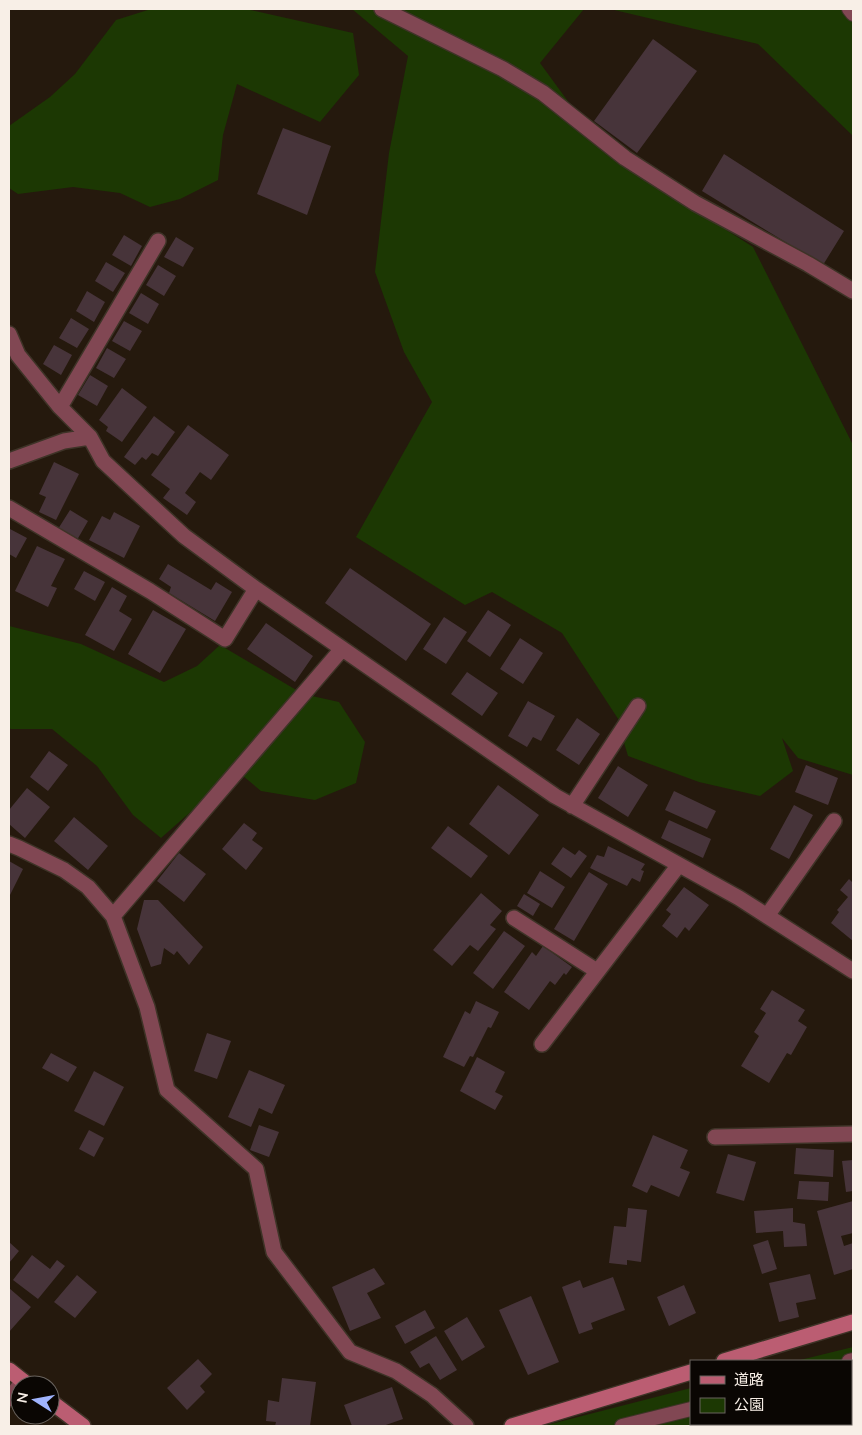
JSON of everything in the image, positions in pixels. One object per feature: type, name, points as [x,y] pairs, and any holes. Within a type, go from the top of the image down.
[{"type":"street","points":[[382,9],[503,69],[543,94],[625,158],[695,203],[808,264],[853,291]]},
{"type":"street","points":[[60,407],[158,241]]},
{"type":"street","points":[[9,334],[18,355],[60,407],[90,437],[103,461],[184,536],[256,589],[547,791],[678,866],[739,898],[853,971]]},
{"type":"street","points":[[9,461],[64,441],[90,437]]},
{"type":"street","points":[[9,508],[150,591],[225,639],[256,589]]},
{"type":"street","points":[[113,916],[342,648]]},
{"type":"street","points":[[572,806],[638,706]]},
{"type":"street","points":[[767,916],[834,821]]},
{"type":"street","points":[[9,844],[64,870],[88,887],[113,916],[148,1007],[167,1090],[256,1169],[274,1252],[350,1352],[396,1371],[432,1395],[466,1426]]},
{"type":"street","points":[[542,1044],[678,866]]},
{"type":"street","points":[[514,918],[597,971]]},
{"type":"street","points":[[715,1137],[853,1134]]},
{"type":"street","points":[[727,1360],[853,1322]]},
{"type":"street","points":[[512,1426],[690,1372]]},
{"type":"street","points":[[60,1410],[82,1426]]},
{"type":"lane","points":[[848,9],[853,14]]},
{"type":"lane","points":[[622,1426],[690,1409]]},
{"type":"green space","points":[[151,9],[246,9],[353,33],[359,75],[320,122],[237,84],[223,135],[218,180],[180,199],[150,207],[120,193],[73,187],[18,194],[9,188],[9,126],[50,97],[75,74],[116,20]]},
{"type":"green space","points":[[352,9],[584,9],[540,63],[605,152],[753,247],[853,445],[853,775],[798,758],[782,738],[793,771],[760,796],[699,782],[628,756],[622,736],[626,731],[562,633],[492,592],[465,605],[356,537],[432,402],[404,352],[375,272],[389,153],[408,56]]},
{"type":"green space","points":[[610,9],[853,9],[853,136],[758,44]]},
{"type":"green space","points":[[9,626],[81,644],[164,682],[197,666],[220,645],[303,694],[339,702],[365,742],[356,783],[315,800],[261,791],[237,771],[161,838],[133,815],[97,766],[52,729],[9,728]]},
{"type":"green space","points":[[853,1347],[853,1426],[543,1426],[690,1388],[690,1425],[852,1425],[852,1360],[800,1360]]},
{"type":"building","points":[[653,39],[697,71],[637,153],[594,121]]},
{"type":"building","points":[[283,128],[331,146],[307,215],[257,194]]},
{"type":"building","points":[[724,154],[844,231],[823,265],[702,191]]},
{"type":"building","points":[[124,235],[142,246],[131,266],[112,255]]},
{"type":"building","points":[[176,237],[194,248],[183,267],[164,257]]},
{"type":"building","points":[[106,262],[125,273],[113,292],[95,281]]},
{"type":"building","points":[[158,265],[176,276],[164,296],[146,285]]},
{"type":"building","points":[[87,291],[105,302],[94,322],[76,311]]},
{"type":"building","points":[[141,293],[159,304],[148,324],[129,313]]},
{"type":"building","points":[[71,318],[89,329],[77,348],[59,338]]},
{"type":"building","points":[[124,321],[142,331],[130,351],[112,341]]},
{"type":"building","points":[[54,345],[72,355],[61,375],[43,364]]},
{"type":"building","points":[[107,348],[126,359],[114,378],[96,368]]},
{"type":"building","points":[[90,375],[108,386],[97,406],[78,395]]},
{"type":"building","points":[[122,388],[147,407],[122,442],[106,431],[108,427],[99,420]]},
{"type":"building","points":[[154,416],[175,432],[158,456],[152,453],[146,460],[142,457],[135,465],[124,457]]},
{"type":"building","points":[[188,425],[229,455],[211,480],[200,472],[185,493],[196,502],[187,515],[163,498],[170,489],[151,475]]},
{"type":"building","points":[[54,462],[79,474],[56,520],[39,512],[46,497],[39,494]]},
{"type":"building","points":[[70,510],[88,521],[77,540],[58,529]]},
{"type":"building","points":[[114,512],[140,526],[124,558],[89,540],[102,516],[110,520]]},
{"type":"building","points":[[10,529],[27,538],[16,558],[9,554]]},
{"type":"building","points":[[37,546],[65,559],[51,586],[57,588],[48,607],[15,591]]},
{"type":"building","points":[[168,564],[211,590],[216,582],[232,592],[215,621],[169,593],[171,587],[159,579]]},
{"type":"building","points":[[350,568],[431,624],[406,661],[325,603]]},
{"type":"building","points":[[84,571],[105,582],[95,601],[74,589]]},
{"type":"building","points":[[112,587],[127,596],[119,611],[132,619],[114,651],[85,635]]},
{"type":"building","points":[[153,610],[186,629],[160,673],[128,654]]},
{"type":"building","points":[[488,610],[511,625],[490,657],[467,641]]},
{"type":"building","points":[[444,617],[467,632],[446,664],[423,649]]},
{"type":"building","points":[[266,623],[313,656],[295,682],[247,649]]},
{"type":"building","points":[[520,638],[543,653],[523,684],[500,669]]},
{"type":"building","points":[[467,672],[498,693],[482,716],[451,694]]},
{"type":"building","points":[[528,701],[555,716],[541,741],[533,737],[527,747],[508,736]]},
{"type":"building","points":[[577,718],[600,734],[579,765],[556,750]]},
{"type":"building","points":[[49,751],[68,765],[48,791],[30,777]]},
{"type":"building","points":[[806,765],[838,778],[828,805],[795,792]]},
{"type":"building","points":[[618,766],[648,785],[628,817],[598,798]]},
{"type":"building","points":[[498,785],[539,815],[509,855],[469,824]]},
{"type":"building","points":[[27,788],[50,807],[25,838],[9,824],[9,810]]},
{"type":"building","points":[[674,791],[716,811],[707,829],[665,810]]},
{"type":"building","points":[[794,805],[813,815],[789,859],[770,849]]},
{"type":"building","points":[[74,817],[108,846],[88,870],[54,841]]},
{"type":"building","points":[[669,820],[711,839],[703,858],[661,838]]},
{"type":"building","points":[[244,823],[257,833],[252,840],[263,848],[246,870],[222,849]]},
{"type":"building","points":[[448,826],[488,856],[471,878],[431,848]]},
{"type":"building","points":[[608,846],[645,864],[641,870],[644,871],[640,882],[632,878],[627,886],[590,868],[597,855],[604,857]]},
{"type":"building","points":[[563,847],[575,855],[579,850],[587,856],[571,878],[551,864]]},
{"type":"building","points":[[179,853],[206,874],[184,902],[157,881]]},
{"type":"building","points":[[9,861],[23,869],[9,897]]},
{"type":"building","points":[[540,871],[565,887],[552,908],[527,893]]},
{"type":"building","points":[[589,872],[608,884],[574,941],[554,929]]},
{"type":"building","points":[[849,879],[853,883],[853,941],[831,923],[839,912],[837,910],[848,897],[840,890]]},
{"type":"building","points":[[684,887],[709,905],[689,931],[685,927],[677,938],[662,926],[671,914],[666,910]]},
{"type":"building","points":[[481,893],[502,911],[490,925],[496,929],[478,951],[470,945],[452,966],[433,950]]},
{"type":"building","points":[[524,894],[540,904],[533,916],[517,906]]},
{"type":"building","points":[[144,900],[158,900],[203,947],[189,965],[177,951],[174,955],[164,948],[161,964],[151,967],[137,929]]},
{"type":"building","points":[[504,931],[525,946],[493,989],[473,973]]},
{"type":"building","points":[[543,946],[572,967],[566,975],[564,973],[555,985],[550,981],[529,1010],[504,992],[532,952],[536,956]]},
{"type":"building","points":[[772,990],[805,1010],[798,1021],[807,1027],[791,1055],[787,1053],[769,1083],[741,1066],[759,1036],[754,1032],[766,1013],[760,1009]]},
{"type":"building","points":[[476,1001],[499,1012],[491,1028],[488,1027],[473,1057],[470,1056],[464,1067],[443,1057],[465,1011],[470,1014]]},
{"type":"building","points":[[207,1033],[231,1041],[217,1079],[194,1071]]},
{"type":"building","points":[[51,1053],[77,1067],[68,1082],[42,1068]]},
{"type":"building","points":[[477,1057],[505,1072],[495,1092],[503,1096],[495,1110],[460,1091]]},
{"type":"building","points":[[249,1070],[285,1085],[272,1114],[259,1108],[251,1127],[228,1117]]},
{"type":"building","points":[[94,1071],[124,1087],[104,1126],[74,1111]]},
{"type":"building","points":[[259,1125],[279,1132],[269,1157],[250,1150]]},
{"type":"building","points":[[89,1130],[104,1138],[94,1157],[79,1149]]},
{"type":"building","points":[[653,1135],[688,1150],[680,1168],[690,1172],[679,1197],[651,1185],[647,1193],[632,1186]]},
{"type":"building","points":[[796,1148],[834,1150],[833,1177],[794,1174]]},
{"type":"building","points":[[728,1154],[756,1162],[744,1201],[716,1193]]},
{"type":"building","points":[[853,1160],[853,1191],[846,1192],[842,1161]]},
{"type":"building","points":[[799,1181],[829,1182],[828,1201],[797,1199]]},
{"type":"building","points":[[853,1201],[853,1233],[841,1236],[844,1246],[853,1243],[853,1269],[834,1275],[817,1211]]},
{"type":"building","points":[[628,1208],[647,1210],[641,1262],[627,1260],[627,1265],[609,1263],[614,1226],[626,1227]]},
{"type":"building","points":[[793,1208],[793,1222],[805,1224],[807,1246],[784,1247],[783,1231],[756,1233],[754,1211]]},
{"type":"building","points":[[768,1240],[777,1269],[762,1274],[753,1245]]},
{"type":"building","points":[[9,1242],[19,1251],[9,1263]]},
{"type":"building","points":[[32,1255],[50,1269],[57,1260],[65,1266],[38,1299],[13,1280]]},
{"type":"building","points":[[374,1268],[385,1284],[367,1293],[381,1318],[350,1331],[332,1287]]},
{"type":"building","points":[[810,1274],[816,1299],[796,1303],[799,1317],[779,1322],[769,1283]]},
{"type":"building","points":[[77,1275],[97,1292],[75,1318],[54,1302]]},
{"type":"building","points":[[613,1277],[625,1310],[591,1323],[593,1329],[579,1334],[562,1287],[580,1280],[583,1288]]},
{"type":"building","points":[[684,1285],[696,1313],[669,1326],[657,1297]]},
{"type":"building","points":[[9,1288],[31,1307],[9,1332]]},
{"type":"building","points":[[531,1296],[559,1362],[528,1375],[499,1310]]},
{"type":"building","points":[[425,1310],[435,1328],[405,1344],[395,1326]]},
{"type":"building","points":[[467,1317],[485,1347],[462,1361],[444,1331]]},
{"type":"building","points":[[436,1336],[457,1370],[440,1380],[429,1363],[420,1368],[410,1352]]},
{"type":"building","points":[[198,1359],[212,1374],[200,1386],[205,1392],[187,1410],[167,1388]]},
{"type":"building","points":[[282,1378],[316,1382],[310,1426],[275,1426],[276,1422],[266,1421],[268,1400],[279,1402]]},
{"type":"building","points":[[392,1387],[403,1419],[383,1426],[352,1426],[344,1405]]}]
